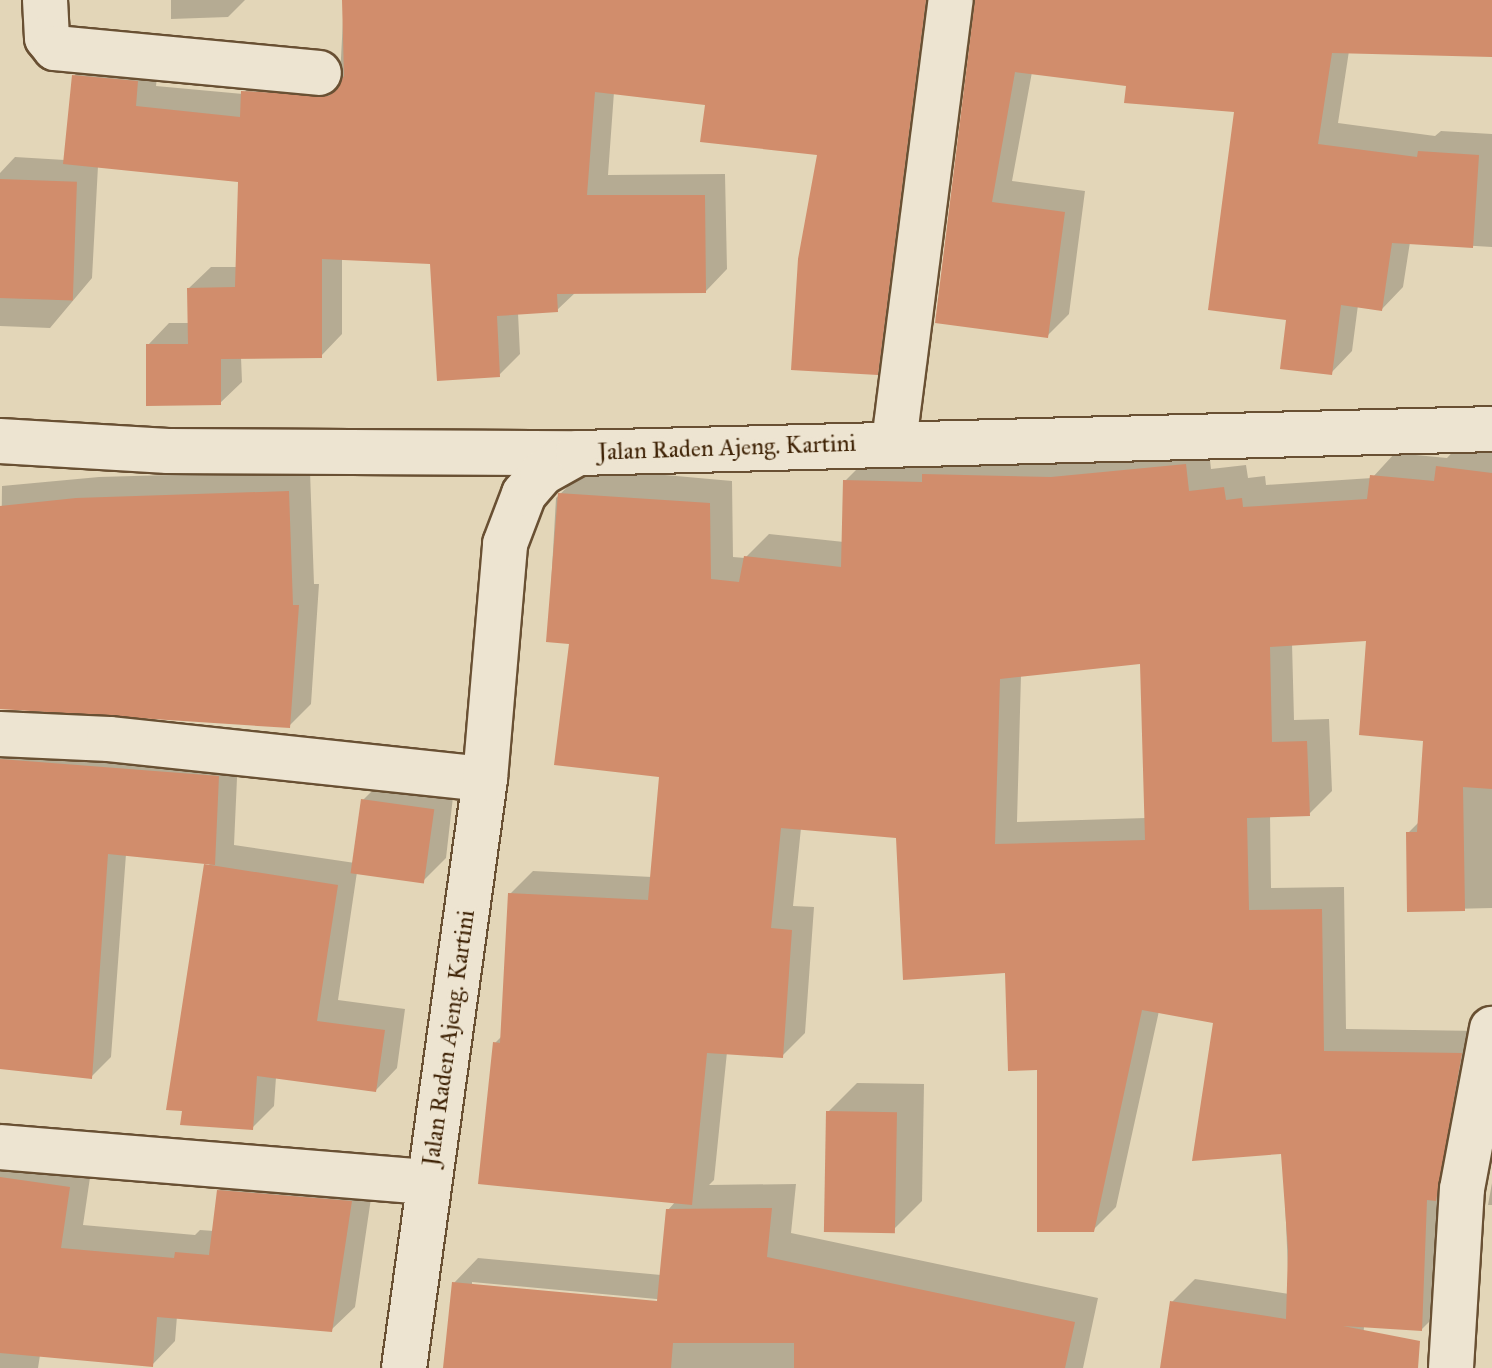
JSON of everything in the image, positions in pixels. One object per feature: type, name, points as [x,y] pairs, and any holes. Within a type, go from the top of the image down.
[{"type":"street","points":[[45,0],[47,38],[55,48],[319,73]]},
{"type":"street","points":[[894,442],[951,0]]},
{"type":"street","name":"Jalan Raden Ajeng. Kartini","points":[[404,1368],[485,779],[505,544],[524,494],[542,473],[578,453],[894,442],[1492,429]]},
{"type":"street","points":[[0,441],[168,451],[578,453]]},
{"type":"street","points":[[0,734],[109,739],[485,779]]},
{"type":"street","points":[[1451,1368],[1462,1189],[1492,1029]]},
{"type":"street","points":[[0,1147],[429,1182]]},
{"type":"building","points":[[342,0],[926,0],[878,375],[791,370],[798,259],[817,155],[700,142],[705,105],[595,92],[587,195],[705,195],[706,293],[557,294],[558,312],[497,316],[500,377],[437,381],[430,264],[322,259],[322,358],[221,359],[221,405],[146,406],[146,344],[188,344],[187,288],[235,287],[238,182],[63,164],[72,75],[138,81],[136,106],[240,117],[241,91],[329,96],[344,76]]},
{"type":"building","points":[[975,0],[1492,0],[1492,57],[1332,53],[1318,144],[1417,157],[1418,151],[1479,155],[1473,248],[1392,243],[1382,311],[1341,305],[1332,375],[1280,369],[1286,320],[1208,310],[1234,112],[1124,103],[1126,86],[1015,72],[992,202],[1065,212],[1048,338],[935,323]]},
{"type":"building","points":[[0,179],[77,182],[73,301],[0,298]]},
{"type":"building","points":[[1186,464],[1189,491],[1224,487],[1226,500],[1242,498],[1243,507],[1367,499],[1370,475],[1434,481],[1436,466],[1492,473],[1492,789],[1463,787],[1465,911],[1407,912],[1406,832],[1417,832],[1423,741],[1359,735],[1366,641],[1270,647],[1272,742],[1307,741],[1310,816],[1247,818],[1249,910],[1322,909],[1324,1051],[1462,1053],[1436,1201],[1427,1200],[1422,1331],[1343,1326],[1420,1341],[1418,1368],[1160,1368],[1170,1301],[1286,1319],[1288,1250],[1281,1154],[1192,1161],[1213,1023],[1142,1010],[1094,1232],[1037,1232],[1037,1070],[1008,1071],[1005,973],[903,980],[896,838],[781,828],[771,928],[792,930],[783,1058],[707,1053],[692,1205],[478,1184],[493,1042],[500,1043],[508,893],[648,900],[659,777],[554,765],[569,644],[546,642],[558,493],[710,503],[711,579],[739,582],[744,556],[841,567],[843,480],[922,482],[922,474],[1051,477]],"holes":[[[1140,664],[1145,840],[995,844],[1000,679]]]},
{"type":"building","points":[[289,491],[293,605],[299,605],[290,728],[0,709],[0,506],[76,498]]},
{"type":"building","points":[[0,759],[219,776],[215,865],[108,854],[92,1079],[0,1069]]},
{"type":"building","points":[[361,799],[434,809],[424,884],[351,873]]},
{"type":"building","points":[[204,864],[338,885],[317,1021],[385,1030],[376,1092],[257,1076],[253,1130],[180,1125],[182,1111],[166,1110]]},
{"type":"building","points":[[826,1111],[897,1112],[895,1233],[824,1232]]},
{"type":"building","points":[[0,1177],[70,1187],[61,1248],[174,1258],[175,1252],[209,1255],[217,1190],[352,1201],[332,1332],[157,1317],[153,1367],[0,1353]]},
{"type":"building","points":[[772,1208],[767,1257],[1075,1322],[1065,1368],[794,1368],[794,1343],[673,1343],[671,1368],[443,1368],[452,1282],[657,1301],[666,1209]]}]
